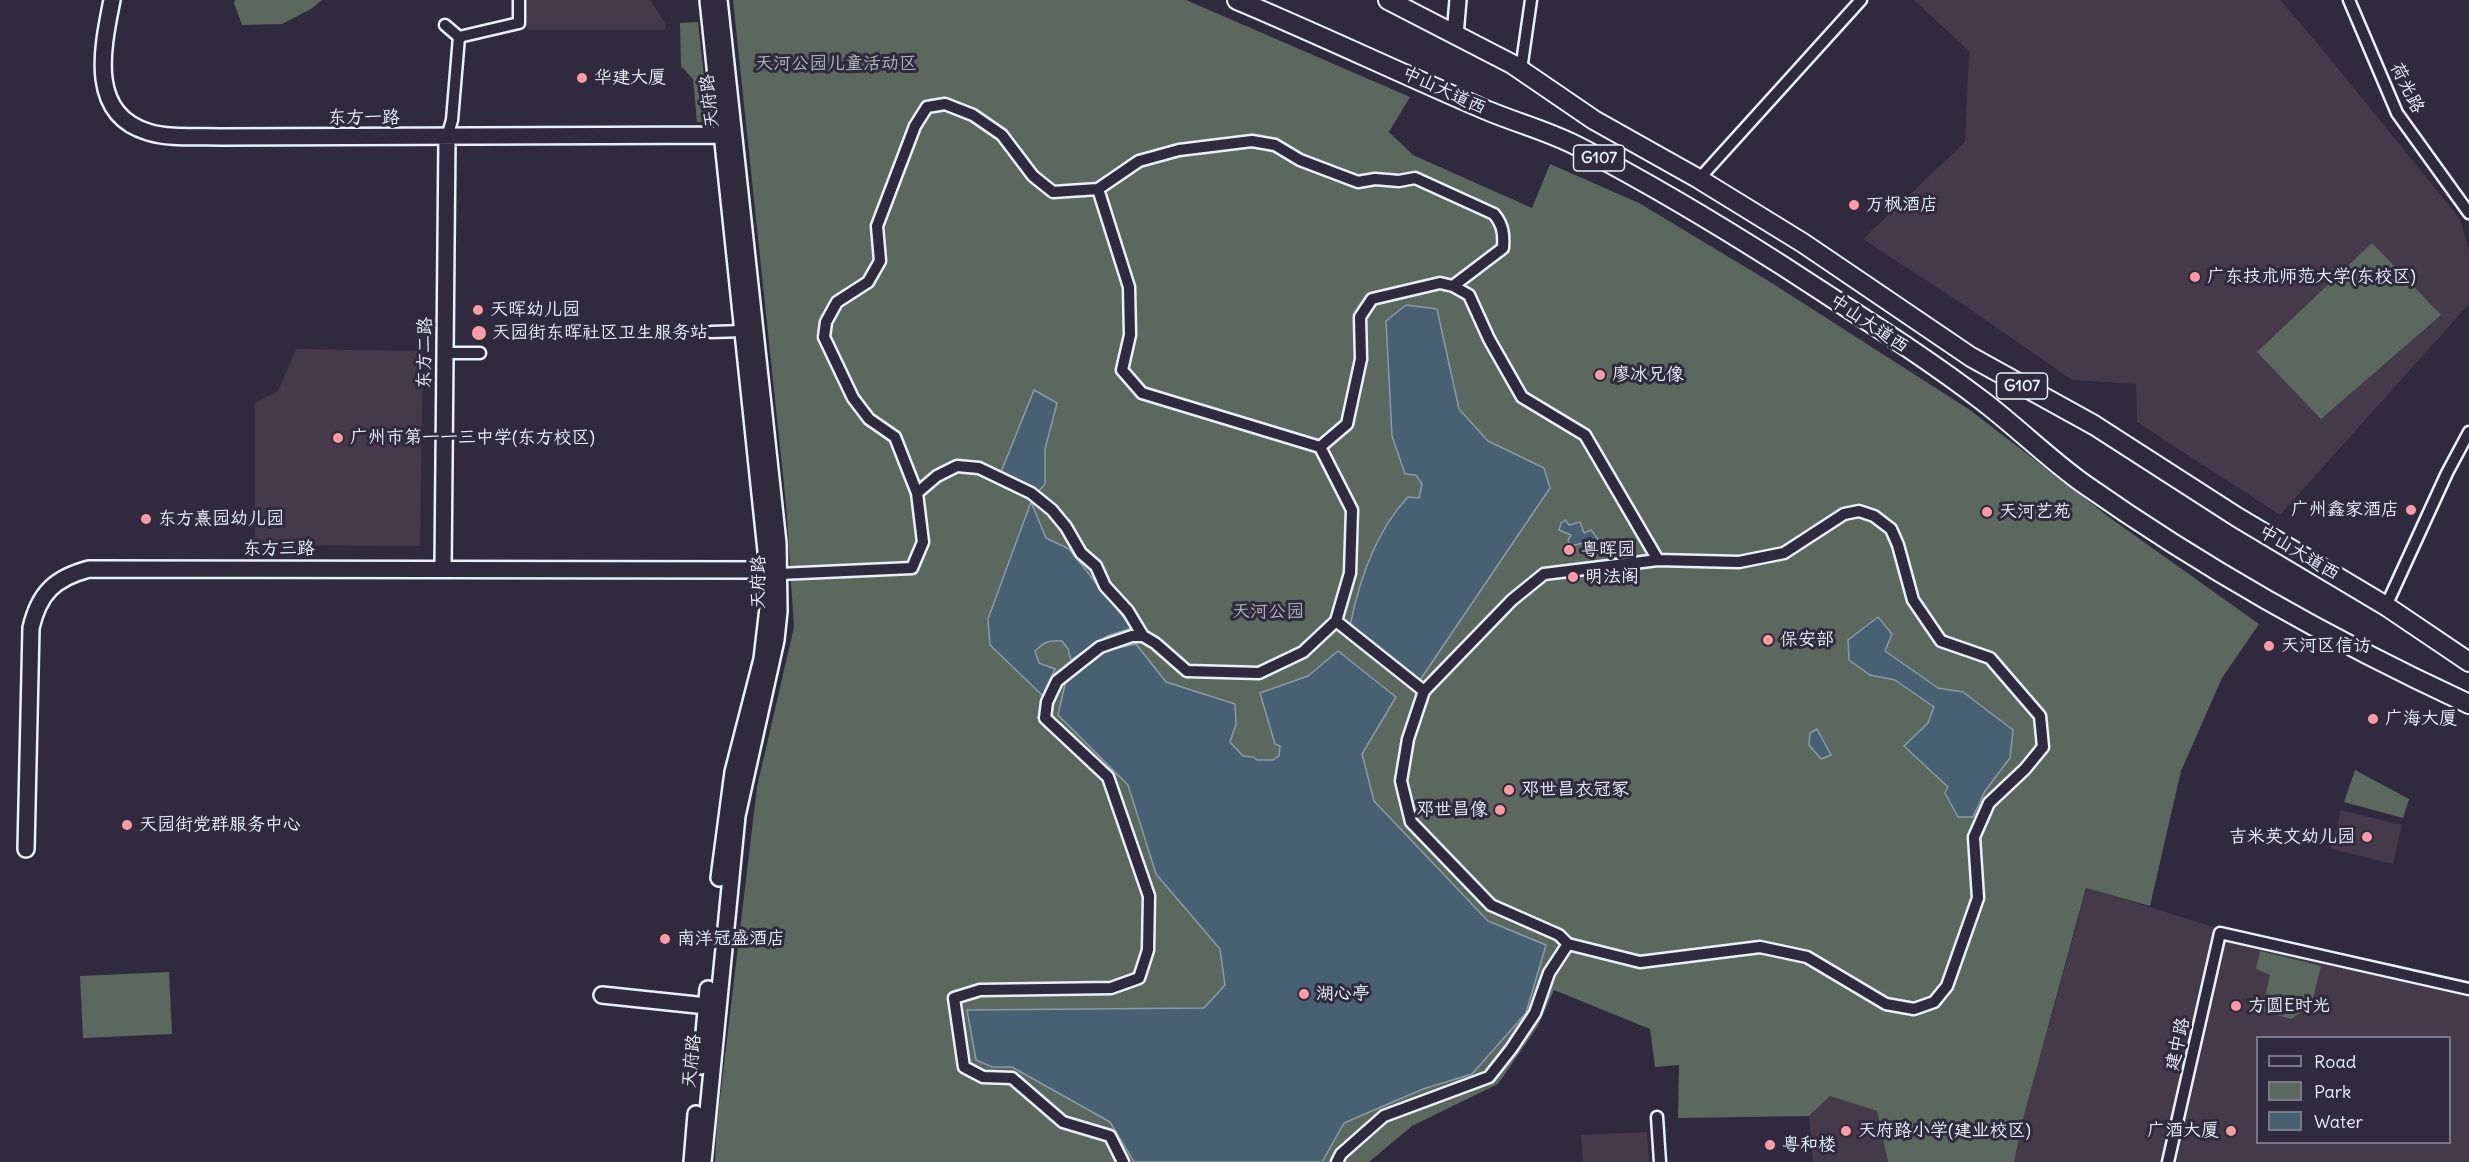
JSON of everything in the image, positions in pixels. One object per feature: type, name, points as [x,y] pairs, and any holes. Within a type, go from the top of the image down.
[{"type":"highway","name":"中山大道西","points":[[1237,0],[1306,28],[1481,108],[1559,138],[1681,204],[1783,267],[1959,384],[1985,403],[2055,463],[2109,501],[2266,599],[2343,643],[2469,704]]},
{"type":"highway","name":"中山大道西","points":[[1388,0],[1521,70],[1594,120],[1699,179],[1803,243],[1971,357],[2094,425],[2237,517],[2386,606],[2469,662]]},
{"type":"street","name":"东方一路","points":[[112,0],[103,53],[104,83],[112,107],[134,127],[149,133],[211,137],[728,135]]},
{"type":"street","points":[[459,38],[519,23],[519,0]]},
{"type":"street","name":"天府路","points":[[703,1162],[712,1006],[730,793],[764,647],[778,543],[728,135],[708,0]]},
{"type":"street","name":"天府路","points":[[719,0],[744,331],[775,571]]},
{"type":"street","points":[[1455,35],[1458,0]]},
{"type":"street","points":[[1521,70],[1531,0]]},
{"type":"street","points":[[1699,179],[1861,0]]},
{"type":"street","name":"荷光路","points":[[2349,0],[2397,113],[2469,213]]},
{"type":"street","points":[[446,25],[459,38],[452,120],[447,137]]},
{"type":"street","points":[[775,571],[912,568],[923,542],[917,493],[895,437],[869,419],[853,399],[824,337],[826,322],[837,302],[868,282],[880,261],[877,226],[915,126],[927,107],[945,104],[973,115],[1002,135],[1033,176],[1053,192],[1098,189],[1139,161],[1179,150],[1252,141],[1275,145],[1300,160],[1359,182],[1375,179],[1399,181],[1415,178],[1494,214],[1501,222],[1504,234],[1503,248],[1453,286]]},
{"type":"street","name":"东方二路","points":[[443,569],[447,137]]},
{"type":"street","points":[[917,493],[937,476],[957,466],[978,468],[1031,493],[1052,510],[1066,527],[1081,553],[1096,566],[1105,586],[1128,611],[1143,636],[1155,643],[1187,671],[1259,673],[1303,652],[1336,621],[1350,573],[1352,510],[1320,447],[1142,393],[1122,370],[1130,335],[1129,287],[1098,189]]},
{"type":"street","points":[[1320,447],[1347,424],[1361,359],[1360,317],[1372,299],[1440,283],[1453,286],[1469,295],[1489,339],[1522,397],[1585,435],[1658,560]]},
{"type":"street","points":[[711,332],[744,331]]},
{"type":"street","points":[[445,353],[480,352]]},
{"type":"street","points":[[2386,606],[2447,473],[2469,432]]},
{"type":"street","points":[[1859,512],[1874,516],[1891,529],[1898,545],[1913,600],[1941,641],[1990,658],[2040,716],[2043,747],[2025,770],[1989,803],[1974,837],[1978,898],[1947,986],[1934,1002],[1914,1009],[1886,1004],[1807,957],[1760,947],[1640,962],[1568,944],[1559,935],[1491,905],[1411,822],[1401,781],[1408,739],[1424,691],[1512,600],[1544,574],[1658,560],[1739,562],[1784,553],[1844,514],[1859,512]]},
{"type":"street","name":"东方三路","points":[[26,849],[31,628],[36,608],[49,589],[70,574],[89,569],[775,571]]},
{"type":"street","points":[[1336,621],[1424,691]]},
{"type":"street","points":[[1123,1162],[1110,1136],[1063,1122],[1012,1078],[983,1077],[964,1067],[954,998],[980,990],[1111,988],[1139,978],[1148,950],[1149,896],[1108,777],[1044,718],[1047,702],[1057,681],[1100,647],[1132,636],[1143,636]]},
{"type":"street","name":"建中路","points":[[2168,1162],[2220,933],[2469,988]]},
{"type":"street","points":[[1336,1162],[1341,1154],[1384,1116],[1489,1077],[1535,1013],[1549,973],[1568,944]]},
{"type":"street","points":[[602,995],[712,1006]]},
{"type":"street","name":"天府路","points":[[692,1162],[712,1006]]},
{"type":"street","points":[[1657,1117],[1660,1162]]},
{"type":"shaded area","points":[[527,0],[650,0],[665,23],[665,30],[527,30]]},
{"type":"shaded area","name":"广东技术师范大学(东校区)","points":[[1914,0],[2280,0],[2460,219],[2469,250],[2469,304],[2280,515],[2137,422],[2136,384],[2072,380],[1970,309],[1863,239],[1965,142],[1969,51]]},
{"type":"shaded area","name":"广州市第一一三中学(东方校区)","points":[[296,349],[423,351],[420,546],[255,545],[255,403],[278,391]]},
{"type":"shaded area","name":"吉米英文幼儿园","points":[[2341,810],[2402,825],[2393,864],[2331,849]]},
{"type":"shaded area","points":[[2087,888],[2217,928],[2469,993],[2469,1162],[2014,1162],[2024,1115]]},
{"type":"shaded area","name":"天府路小学(建业校区)","points":[[1830,1096],[1877,1111],[1888,1162],[1813,1162],[1809,1116]]},
{"type":"shaded area","points":[[1647,1132],[1649,1162],[1583,1162],[1581,1135]]},
{"type":"green space","points":[[235,0],[322,0],[311,9],[282,24],[242,25]]},
{"type":"green space","name":"天河公园","points":[[733,0],[1186,0],[1410,97],[1389,132],[1413,155],[1532,208],[1550,164],[1639,203],[1767,280],[1970,410],[2113,520],[2259,624],[2222,678],[2181,771],[2150,906],[2086,888],[2024,1115],[2014,1162],[1888,1162],[1877,1111],[1830,1096],[1809,1116],[1678,1118],[1679,1065],[1655,1067],[1650,1029],[1554,990],[1538,1026],[1498,1084],[1412,1126],[1369,1162],[715,1162],[717,1123],[757,787],[794,627],[786,504]]},
{"type":"green space","points":[[698,22],[709,122],[697,122],[693,79],[681,66],[680,23]]},
{"type":"green space","points":[[2372,243],[2441,315],[2321,419],[2257,352]]},
{"type":"green space","points":[[2355,770],[2409,799],[2403,818],[2344,802]]},
{"type":"green space","points":[[2260,951],[2321,966],[2311,1006],[2291,1019],[2262,1011],[2270,975],[2256,969]]},
{"type":"green space","points":[[169,972],[172,1034],[83,1038],[80,976]]},
{"type":"water","points":[[1406,305],[1437,309],[1459,409],[1488,441],[1544,468],[1550,488],[1420,680],[1350,626],[1358,592],[1378,541],[1408,497],[1419,498],[1422,484],[1416,475],[1405,474],[1392,436],[1386,321]]},
{"type":"water","points":[[1034,390],[1057,403],[1045,449],[1045,484],[1038,492],[1001,472]]},
{"type":"water","points":[[1031,502],[1046,538],[1069,549],[1132,628],[1107,636],[1071,660],[1068,649],[1062,641],[1050,641],[1041,646],[1035,651],[1039,663],[1055,669],[1043,696],[990,645],[988,619]]},
{"type":"water","points":[[1565,520],[1569,525],[1580,522],[1584,533],[1591,530],[1598,539],[1571,546],[1568,540],[1571,535],[1559,530],[1561,523]]},
{"type":"water","points":[[1878,617],[1892,634],[1885,651],[1938,688],[1963,692],[2013,730],[2010,758],[1985,791],[1973,817],[1958,817],[1945,793],[1948,787],[1904,746],[1928,723],[1934,707],[1895,680],[1870,675],[1849,660],[1848,640]]},
{"type":"water","points":[[1136,644],[1166,682],[1235,704],[1236,724],[1230,742],[1243,756],[1257,760],[1273,760],[1279,756],[1280,746],[1275,744],[1260,693],[1308,676],[1338,651],[1396,697],[1362,754],[1374,801],[1488,921],[1546,945],[1526,1013],[1472,1074],[1423,1089],[1344,1123],[1322,1162],[1134,1162],[1110,1122],[1012,1067],[992,1067],[976,1060],[967,1010],[1204,1008],[1225,985],[1220,949],[1156,874],[1128,785],[1058,715],[1066,680],[1108,650]]},
{"type":"water","points":[[1817,729],[1831,755],[1821,759],[1809,745],[1810,733]]},
{"type":"place","name":"华建大厦","points":[[582,78]]},
{"type":"place","name":"万枫酒店","points":[[1854,205]]},
{"type":"place","name":"广东技术师范大学(东校区)","points":[[2195,277]]},
{"type":"place","name":"天晖幼儿园","points":[[478,310]]},
{"type":"place","name":"天园街东晖社区卫生服务站","points":[[479,333]]},
{"type":"place","name":"廖冰兄像","points":[[1600,375]]},
{"type":"place","name":"广州市第一一三中学(东方校区)","points":[[338,438]]},
{"type":"place","name":"广州鑫家酒店","points":[[2411,510]]},
{"type":"place","name":"天河艺苑","points":[[1987,512]]},
{"type":"place","name":"东方熹园幼儿园","points":[[146,519]]},
{"type":"place","name":"粤晖园","points":[[1569,550]]},
{"type":"place","name":"明法阁","points":[[1573,577]]},
{"type":"place","name":"保安部","points":[[1768,640]]},
{"type":"place","name":"天河区信访","points":[[2269,646]]},
{"type":"place","name":"广海大厦","points":[[2373,719]]},
{"type":"place","name":"邓世昌衣冠冢","points":[[1509,790]]},
{"type":"place","name":"邓世昌像","points":[[1500,810]]},
{"type":"place","name":"天园街党群服务中心","points":[[127,825]]},
{"type":"place","name":"吉米英文幼儿园","points":[[2367,837]]},
{"type":"place","name":"南洋冠盛酒店","points":[[665,939]]},
{"type":"place","name":"湖心亭","points":[[1304,994]]},
{"type":"place","name":"方圆E时光","points":[[2236,1006]]},
{"type":"place","name":"天府路小学(建业校区)","points":[[1846,1131]]},
{"type":"place","name":"广酒大厦","points":[[2231,1131]]},
{"type":"place","name":"粤和楼","points":[[1770,1145]]},
{"type":"park label","name":"天河公园儿童活动区","points":[[836,64]]}]
